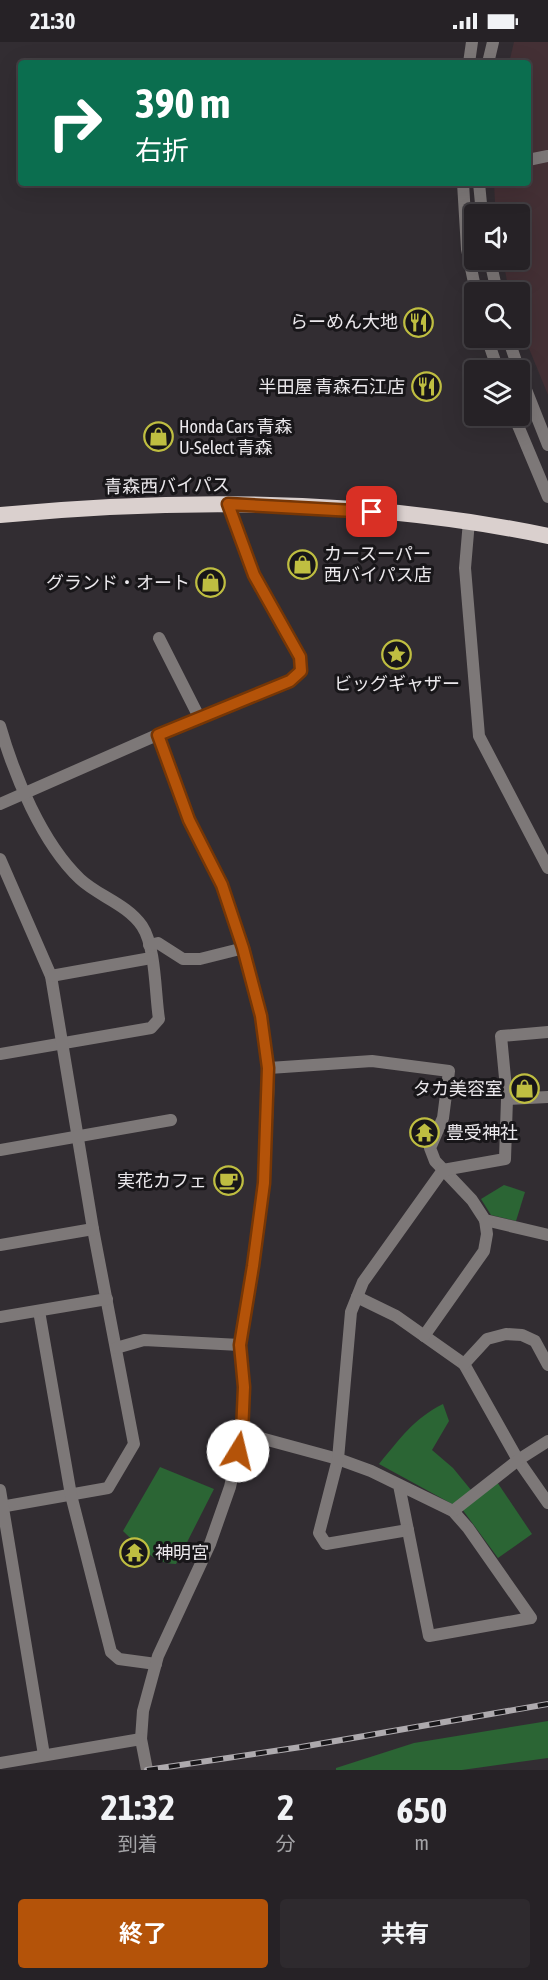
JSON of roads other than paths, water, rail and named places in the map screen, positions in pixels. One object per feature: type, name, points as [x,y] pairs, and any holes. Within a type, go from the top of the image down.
[{"type":"highway","name":"青森西バイパス","points":[[0,515],[71,508],[228,504],[358,510],[469,521],[548,536]]},
{"type":"street","points":[[469,60],[472,42]]},
{"type":"street","points":[[489,60],[493,42]]},
{"type":"street","points":[[531,159],[548,156]]},
{"type":"street","points":[[463,186],[467,249],[474,282]]},
{"type":"street","points":[[479,186],[481,204]]},
{"type":"street","points":[[530,399],[548,445]]},
{"type":"street","points":[[518,426],[548,497]]},
{"type":"street","points":[[0,804],[158,735],[290,681],[301,671],[300,657],[254,575],[228,504]]},
{"type":"street","points":[[469,521],[465,568],[478,736],[548,868]]},
{"type":"street","points":[[159,638],[200,719]]},
{"type":"street","points":[[0,726],[9,758],[39,824],[68,865],[81,880],[132,916],[142,926],[156,977],[155,995],[159,1019],[152,1028],[0,1054]]},
{"type":"street","points":[[147,1770],[141,1739],[143,1711],[156,1664],[210,1544],[230,1487],[242,1433],[244,1387],[240,1345],[264,1183],[268,1068],[261,1016],[243,948],[222,885],[189,820],[158,735]]},
{"type":"street","points":[[0,859],[5,884],[51,976],[93,1229],[134,1444],[108,1488],[2,1507]]},
{"type":"street","points":[[149,945],[158,943],[183,959],[200,959],[243,948]]},
{"type":"street","points":[[51,976],[151,958]]},
{"type":"street","points":[[408,1530],[326,1544],[319,1533],[338,1459],[351,1312],[363,1282],[444,1170],[506,1159],[507,1099],[501,1036],[548,1032]]},
{"type":"street","points":[[268,1068],[372,1061],[449,1071],[443,1118],[430,1148],[435,1161],[472,1200],[485,1220],[487,1234],[484,1251],[424,1336]]},
{"type":"street","points":[[507,1099],[548,1097]]},
{"type":"street","points":[[0,1150],[171,1120]]},
{"type":"street","points":[[485,1220],[547,1230]]},
{"type":"street","points":[[0,1245],[93,1229]]},
{"type":"street","points":[[357,1297],[396,1316],[464,1364],[518,1460],[548,1503]]},
{"type":"street","points":[[0,1317],[107,1299]]},
{"type":"street","points":[[39,1311],[71,1495],[111,1652],[119,1659],[156,1664]]},
{"type":"street","points":[[464,1364],[487,1339],[506,1334],[522,1335],[535,1341],[548,1365]]},
{"type":"street","points":[[116,1348],[144,1340],[240,1345]]},
{"type":"street","points":[[242,1433],[338,1459],[371,1471],[453,1511],[468,1528],[531,1618],[429,1636],[399,1485]]},
{"type":"street","points":[[453,1511],[518,1460],[548,1441]]},
{"type":"street","points":[[0,1490],[44,1755]]},
{"type":"street","points":[[0,1763],[141,1739]]},
{"type":"railway","points":[[147,1770],[301,1747],[548,1704]]},
{"type":"place","name":"らーめん大地","points":[[419,322]]},
{"type":"place","name":"半田屋 青森石江店","points":[[426,387]]},
{"type":"place","name":"Honda Cars 青森 U-Select 青森","points":[[158,437]]},
{"type":"place","name":"カースーパー 西バイパス店","points":[[303,564]]},
{"type":"place","name":"グランド・オート","points":[[211,583]]},
{"type":"place","name":"ビッグギャザー","points":[[397,655]]},
{"type":"place","name":"タカ美容室","points":[[524,1089]]},
{"type":"place","name":"豊受神社","points":[[425,1133]]},
{"type":"place","name":"実花カフェ","points":[[228,1181]]},
{"type":"place","name":"神明宮","points":[[134,1553]]}]
